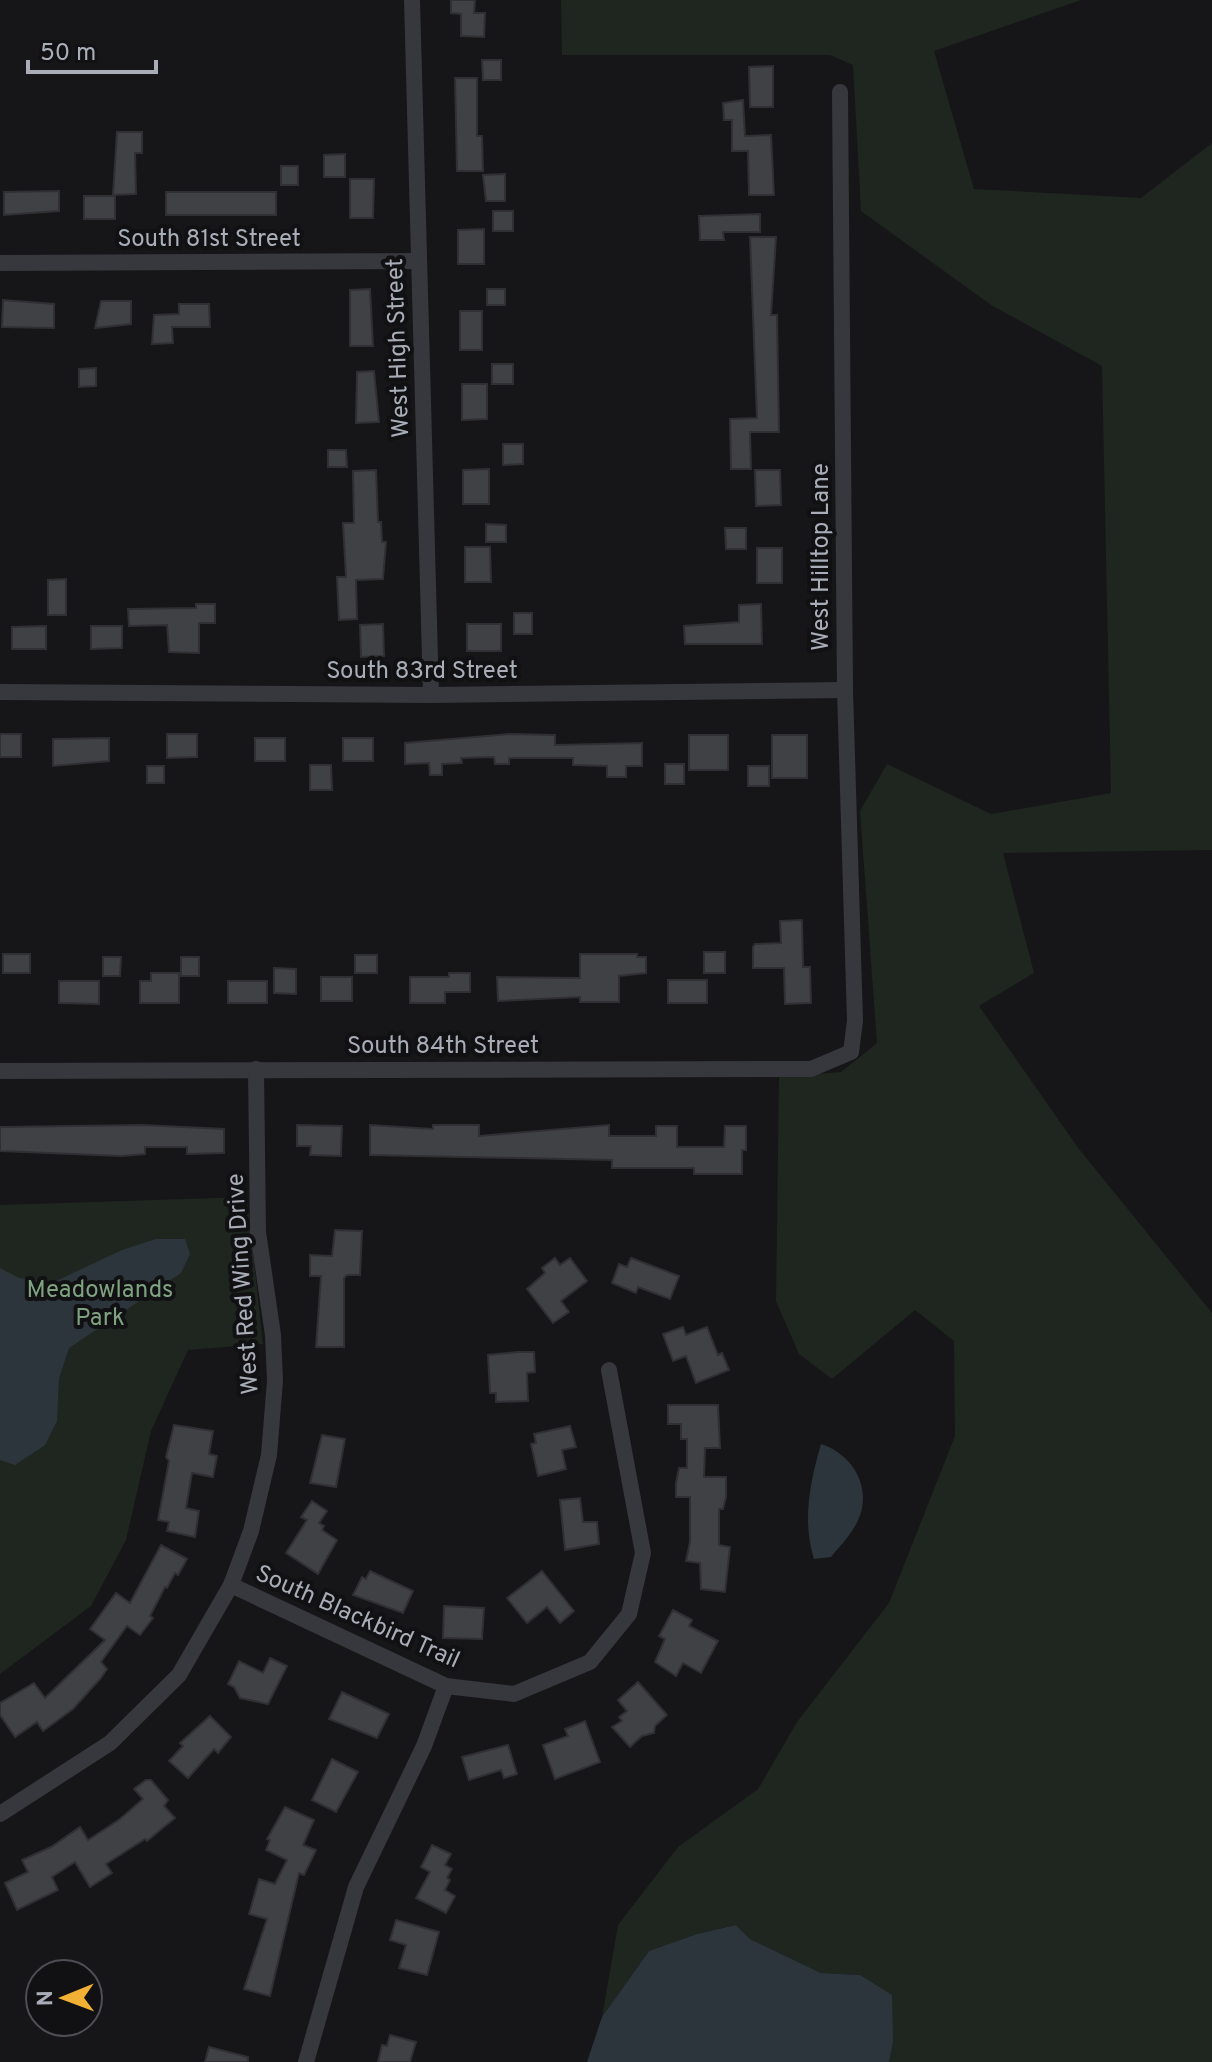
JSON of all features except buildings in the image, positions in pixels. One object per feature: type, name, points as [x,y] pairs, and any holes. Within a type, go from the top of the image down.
[{"type":"street","name":"West High Street","points":[[412,0],[431,695]]},
{"type":"street","name":"West Hilltop Lane","points":[[840,92],[845,690],[855,1021]]},
{"type":"street","name":"South 81st Street","points":[[0,263],[419,261]]},
{"type":"street","name":"South 83rd Street","points":[[0,692],[431,695],[845,690]]},
{"type":"street","name":"South 84th Street","points":[[0,1071],[811,1069],[851,1052],[855,1021]]},
{"type":"street","name":"West Red Wing Drive","points":[[0,1814],[110,1743],[179,1675],[231,1585],[262,1491],[274,1422],[273,1335],[258,1232],[256,1069]]},
{"type":"street","name":"South Blackbird Trail","points":[[231,1585],[446,1686],[514,1694],[590,1662],[629,1614],[643,1553],[609,1370]]},
{"type":"street","points":[[306,2062],[356,1887],[424,1746],[446,1686]]},
{"type":"green space","points":[[561,0],[1081,0],[934,51],[974,189],[1141,198],[1212,143],[1212,850],[1003,853],[1034,973],[979,1006],[1079,1149],[1212,1313],[1212,2062],[889,2062],[893,2043],[860,1975],[821,1973],[750,1939],[736,1925],[697,1934],[649,1951],[602,2017],[618,1925],[678,1847],[758,1789],[797,1722],[889,1603],[955,1436],[954,1341],[915,1310],[832,1379],[799,1354],[776,1301],[779,1077],[841,1072],[877,1043],[860,811],[887,764],[991,814],[1111,793],[1102,366],[991,305],[861,211],[853,65],[830,55],[562,55]]},
{"type":"green space","name":"Meadowlands Park","points":[[247,1197],[263,1344],[188,1350],[151,1431],[126,1540],[91,1606],[0,1674],[0,1205]]},
{"type":"shaded area","points":[[156,1239],[185,1239],[190,1254],[181,1273],[69,1348],[59,1378],[57,1421],[45,1445],[15,1465],[0,1460],[0,1268],[19,1278],[54,1282],[122,1250]]},
{"type":"shaded area","points":[[821,1444],[833,1449],[852,1466],[862,1488],[863,1500],[861,1513],[844,1542],[831,1557],[814,1559],[808,1516]]},
{"type":"shaded area","points":[[736,1925],[750,1939],[821,1973],[860,1975],[892,1995],[893,2043],[889,2062],[587,2062],[602,2017],[649,1951],[697,1934]]}]
